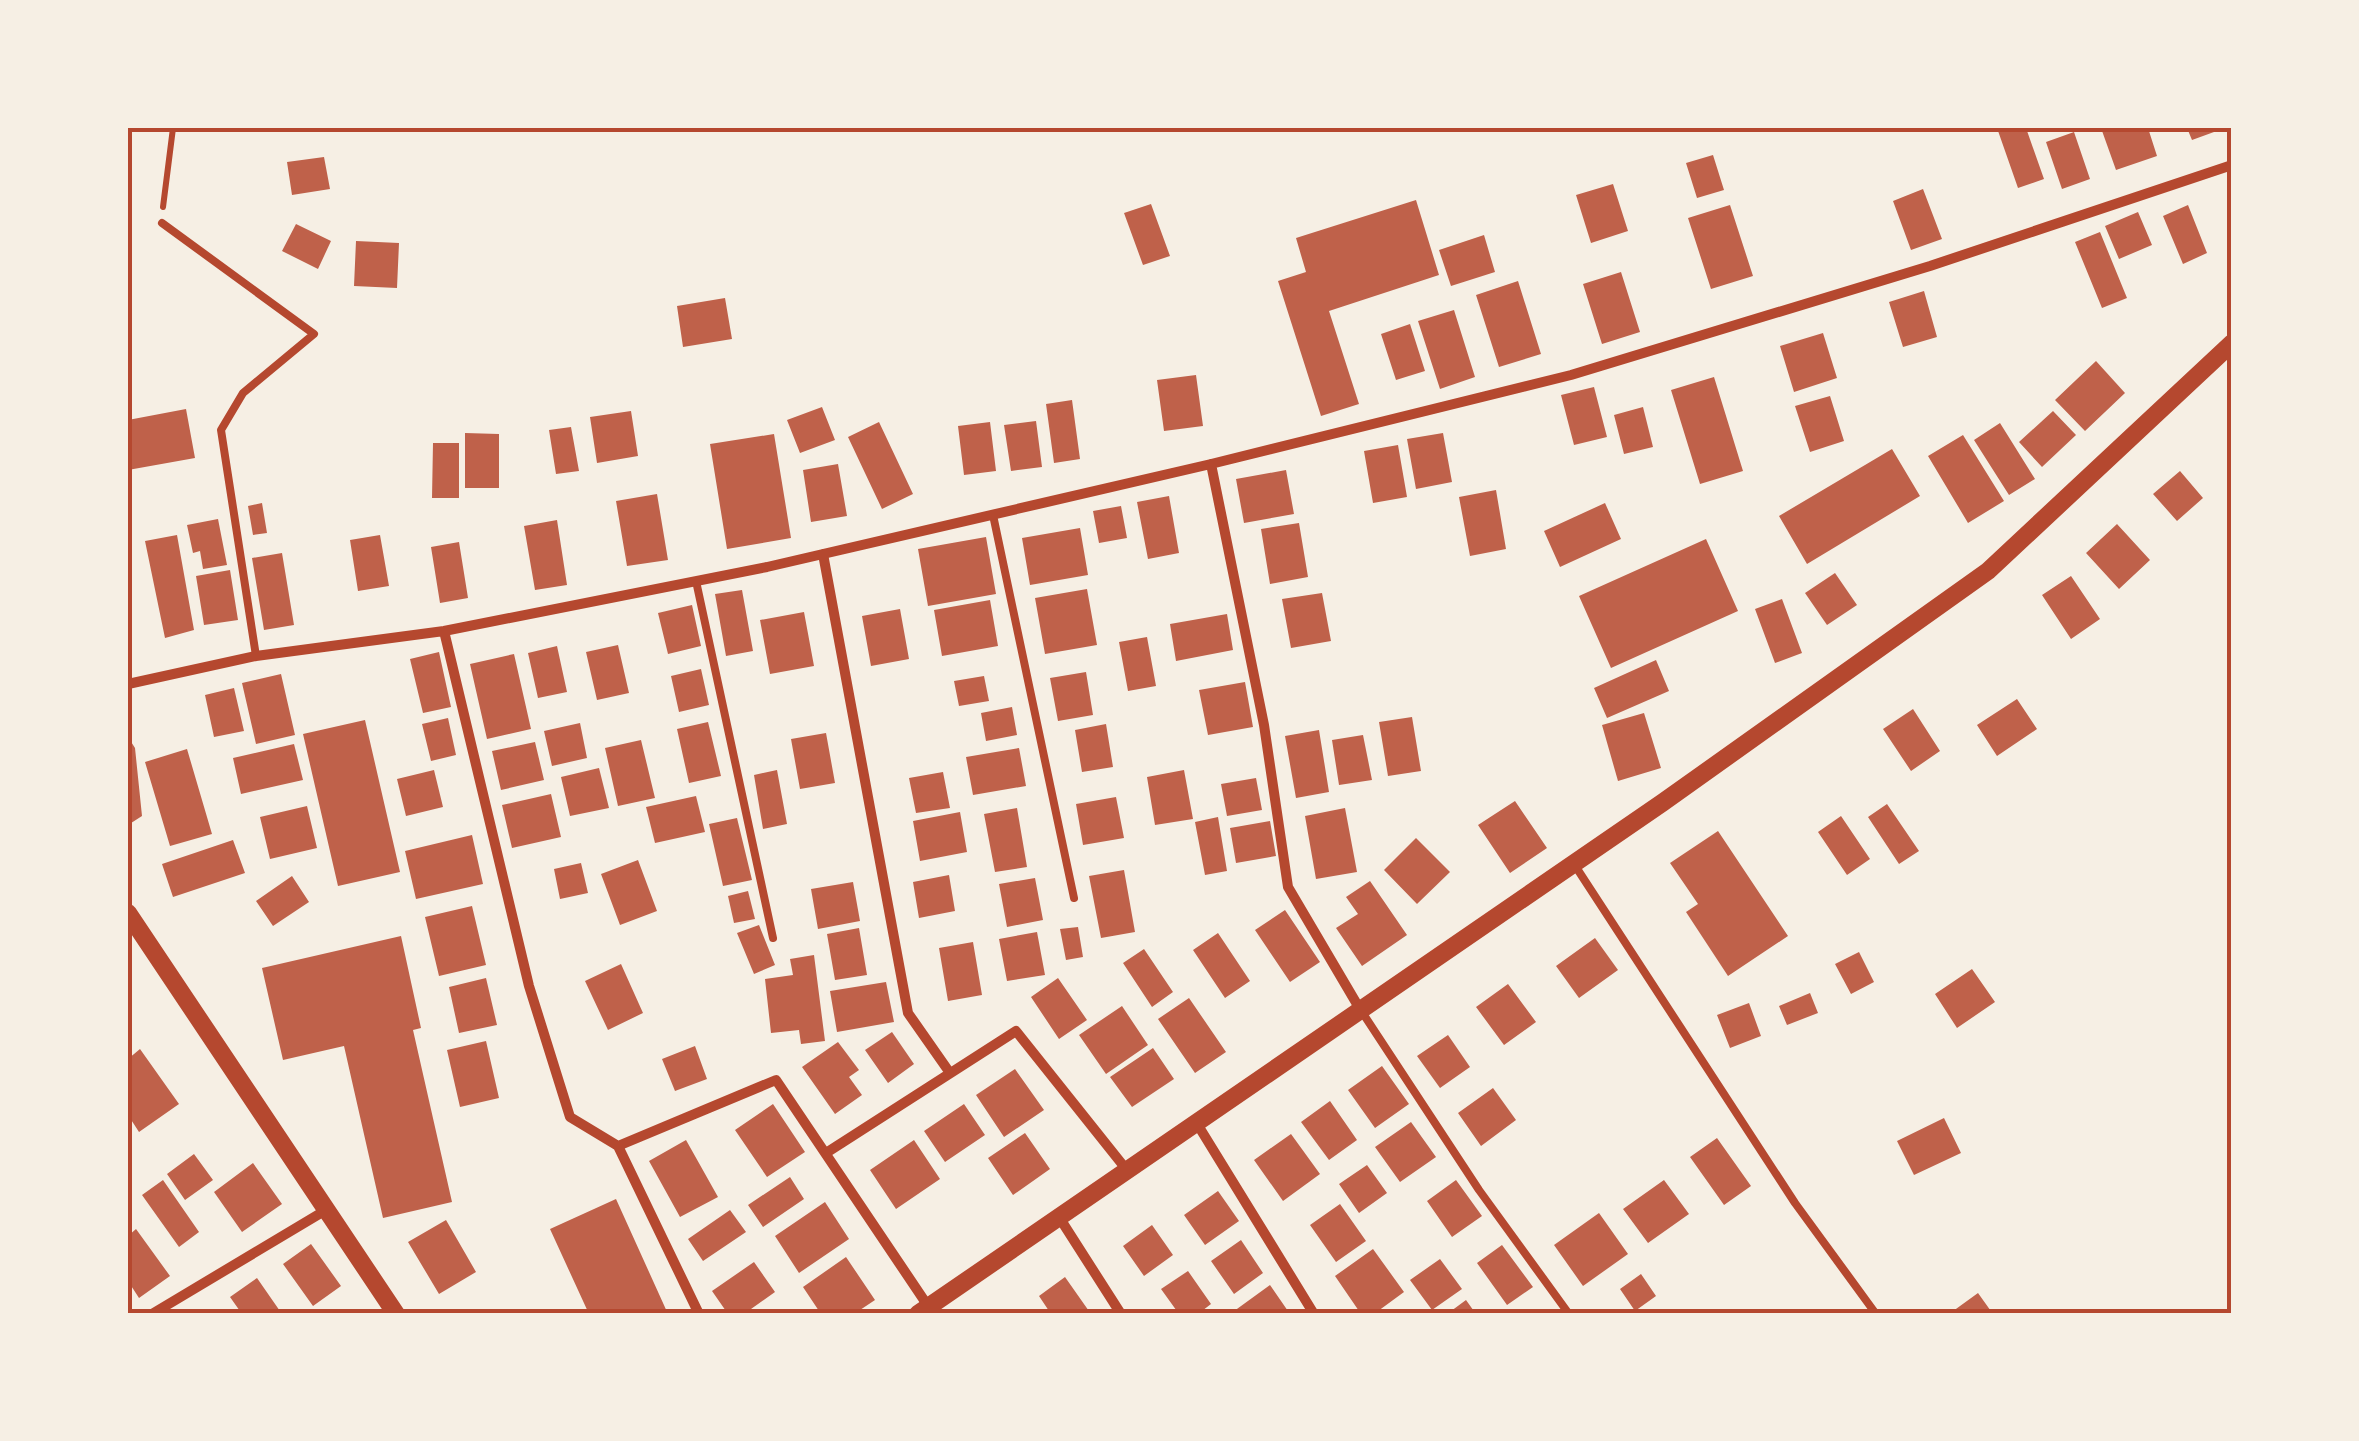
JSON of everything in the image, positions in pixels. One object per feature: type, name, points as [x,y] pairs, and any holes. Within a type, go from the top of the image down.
[{"type":"street","points":[[128,684],[256,656],[444,631],[696,581],[1211,464],[1571,375],[1930,266],[2232,166]]},
{"type":"street","points":[[618,1146],[776,1080],[927,1311],[1126,1169],[1574,864],[1988,571],[2232,343]]},
{"type":"street","points":[[1211,464],[1264,726],[1288,886],[1362,1011]]},
{"type":"street","points":[[822,554],[908,1013],[950,1074]]},
{"type":"street","points":[[444,631],[529,986],[570,1117],[618,1146],[699,1314]]},
{"type":"street","points":[[128,914],[396,1314]]},
{"type":"street","points":[[826,1153],[1016,1031],[1126,1169]]},
{"type":"street","points":[[1196,1122],[1314,1314]]},
{"type":"street","points":[[152,1314],[326,1210]]},
{"type":"street","points":[[1059,1216],[1120,1314]]},
{"type":"lane","points":[[162,224],[314,334],[243,393],[221,430],[256,656]]},
{"type":"lane","points":[[993,514],[1074,898]]},
{"type":"lane","points":[[696,581],[773,938]]},
{"type":"lane","points":[[1574,864],[1719,1090],[1876,1314]]},
{"type":"lane","points":[[1362,1011],[1479,1190],[1569,1314]]},
{"type":"path","points":[[162,224],[174,128]]},
{"type":"building","points":[[1997,128],[2026,128],[2044,179],[2018,188]]},
{"type":"building","points":[[2101,128],[2148,128],[2157,156],[2116,170]]},
{"type":"building","points":[[2187,128],[2225,128],[2192,140]]},
{"type":"building","points":[[2074,132],[2090,179],[2062,189],[2046,142]]},
{"type":"building","points":[[1713,155],[1724,190],[1697,198],[1686,163]]},
{"type":"building","points":[[324,157],[330,189],[292,195],[287,162]]},
{"type":"building","points":[[1613,184],[1628,231],[1591,243],[1576,195]]},
{"type":"building","points":[[1923,189],[1942,239],[1911,250],[1893,201]]},
{"type":"building","points":[[1416,200],[1439,275],[1329,311],[1359,404],[1321,416],[1278,281],[1306,272],[1296,238]]},
{"type":"building","points":[[1151,204],[1170,256],[1143,265],[1124,213]]},
{"type":"building","points":[[1730,205],[1753,276],[1711,289],[1688,218]]},
{"type":"building","points":[[2188,205],[2207,253],[2183,264],[2163,216]]},
{"type":"building","points":[[2138,212],[2152,245],[2119,259],[2105,226]]},
{"type":"building","points":[[296,224],[331,241],[318,269],[282,251]]},
{"type":"building","points":[[2100,232],[2127,298],[2102,308],[2075,242]]},
{"type":"building","points":[[1484,235],[1495,272],[1451,286],[1439,250]]},
{"type":"building","points":[[356,241],[399,243],[397,288],[354,286]]},
{"type":"building","points":[[1621,272],[1640,332],[1602,344],[1583,284]]},
{"type":"building","points":[[1518,281],[1541,354],[1499,367],[1476,295]]},
{"type":"building","points":[[1924,291],[1937,337],[1903,347],[1889,302]]},
{"type":"building","points":[[725,298],[732,339],[683,347],[677,306]]},
{"type":"building","points":[[1454,310],[1475,377],[1440,389],[1418,321]]},
{"type":"building","points":[[1410,324],[1425,371],[1396,380],[1381,334]]},
{"type":"building","points":[[1823,333],[1837,378],[1794,392],[1780,346]]},
{"type":"building","points":[[2096,361],[2125,393],[2085,431],[2055,400]]},
{"type":"building","points":[[1196,375],[1203,426],[1164,431],[1157,380]]},
{"type":"building","points":[[1714,377],[1743,471],[1700,484],[1671,390]]},
{"type":"building","points":[[1594,387],[1607,437],[1574,445],[1561,395]]},
{"type":"building","points":[[1830,396],[1844,441],[1810,452],[1795,406]]},
{"type":"building","points":[[1072,400],[1080,459],[1054,463],[1046,404]]},
{"type":"building","points":[[822,407],[835,440],[800,453],[787,420]]},
{"type":"building","points":[[1643,407],[1653,447],[1624,454],[1614,415]]},
{"type":"building","points":[[186,409],[195,458],[128,470],[128,420]]},
{"type":"building","points":[[631,411],[638,456],[597,463],[590,417]]},
{"type":"building","points":[[2053,411],[2076,435],[2042,467],[2019,442]]},
{"type":"building","points":[[1036,421],[1042,467],[1011,471],[1004,425]]},
{"type":"building","points":[[879,422],[913,494],[882,509],[848,437]]},
{"type":"building","points":[[990,422],[996,471],[964,475],[958,426]]},
{"type":"building","points":[[2000,423],[2035,479],[2009,495],[1974,440]]},
{"type":"building","points":[[571,427],[579,471],[556,474],[549,430]]},
{"type":"building","points":[[465,433],[499,434],[499,488],[465,488]]},
{"type":"building","points":[[1443,433],[1452,482],[1416,489],[1407,439]]},
{"type":"building","points":[[774,434],[791,538],[727,549],[710,444]]},
{"type":"building","points":[[1963,435],[2004,501],[1968,523],[1928,456]]},
{"type":"building","points":[[433,443],[459,443],[459,498],[432,498]]},
{"type":"building","points":[[1398,445],[1407,497],[1373,503],[1364,451]]},
{"type":"building","points":[[1892,449],[1920,496],[1807,564],[1779,516]]},
{"type":"building","points":[[838,464],[847,516],[811,522],[803,470]]},
{"type":"building","points":[[1286,470],[1294,514],[1244,523],[1236,479]]},
{"type":"building","points":[[2180,471],[2203,498],[2177,521],[2153,494]]},
{"type":"building","points":[[1496,490],[1506,549],[1470,556],[1459,497]]},
{"type":"building","points":[[657,494],[668,560],[627,566],[616,501]]},
{"type":"building","points":[[1169,496],[1179,553],[1148,559],[1137,502]]},
{"type":"building","points":[[262,503],[267,533],[253,535],[248,506]]},
{"type":"building","points":[[1605,503],[1621,539],[1560,567],[1544,531]]},
{"type":"building","points":[[1121,506],[1127,538],[1099,543],[1093,511]]},
{"type":"building","points":[[218,519],[227,565],[203,569],[200,551],[193,553],[187,525]]},
{"type":"building","points":[[557,520],[567,585],[535,590],[524,526]]},
{"type":"building","points":[[1299,523],[1308,577],[1270,584],[1261,529]]},
{"type":"building","points":[[2117,524],[2150,560],[2119,589],[2086,553]]},
{"type":"building","points":[[1080,528],[1088,575],[1030,585],[1022,538]]},
{"type":"building","points":[[177,535],[194,630],[165,638],[145,541]]},
{"type":"building","points":[[380,535],[389,586],[358,591],[350,540]]},
{"type":"building","points":[[986,537],[996,594],[928,606],[918,549]]},
{"type":"building","points":[[1706,539],[1738,611],[1611,668],[1579,596]]},
{"type":"building","points":[[459,542],[468,598],[440,603],[431,547]]},
{"type":"building","points":[[282,553],[294,625],[264,630],[252,558]]},
{"type":"building","points":[[230,570],[238,620],[204,625],[196,576]]},
{"type":"building","points":[[1835,573],[1857,605],[1827,625],[1805,593]]},
{"type":"building","points":[[2071,576],[2100,619],[2071,639],[2042,595]]},
{"type":"building","points":[[1087,589],[1097,645],[1045,654],[1035,598]]},
{"type":"building","points":[[742,590],[753,651],[726,656],[715,594]]},
{"type":"building","points":[[1322,593],[1331,641],[1291,648],[1282,599]]},
{"type":"building","points":[[1782,599],[1802,653],[1775,663],[1755,609]]},
{"type":"building","points":[[990,600],[998,646],[942,656],[934,610]]},
{"type":"building","points":[[692,605],[701,646],[668,654],[658,613]]},
{"type":"building","points":[[900,609],[909,659],[871,666],[862,616]]},
{"type":"building","points":[[804,612],[814,666],[770,674],[760,620]]},
{"type":"building","points":[[1227,614],[1233,650],[1176,661],[1170,624]]},
{"type":"building","points":[[1147,637],[1156,686],[1128,691],[1119,642]]},
{"type":"building","points":[[618,645],[629,693],[597,700],[586,652]]},
{"type":"building","points":[[557,646],[567,692],[538,698],[528,653]]},
{"type":"building","points":[[439,652],[451,707],[423,713],[410,659]]},
{"type":"building","points":[[514,654],[531,729],[487,739],[470,664]]},
{"type":"building","points":[[1656,660],[1669,691],[1607,718],[1594,688]]},
{"type":"building","points":[[701,669],[709,705],[679,712],[671,676]]},
{"type":"building","points":[[1086,672],[1093,715],[1058,721],[1050,678]]},
{"type":"building","points":[[281,674],[295,735],[256,744],[242,683]]},
{"type":"building","points":[[984,676],[989,701],[959,706],[954,681]]},
{"type":"building","points":[[1245,682],[1253,727],[1208,735],[1199,690]]},
{"type":"building","points":[[234,688],[244,731],[214,737],[205,695]]},
{"type":"building","points":[[2017,699],[2037,729],[1997,756],[1977,725]]},
{"type":"building","points":[[1012,707],[1017,735],[986,741],[981,713]]},
{"type":"building","points":[[1913,709],[1940,751],[1911,771],[1883,729]]},
{"type":"building","points":[[1644,713],[1661,768],[1618,781],[1602,725]]},
{"type":"building","points":[[1412,717],[1421,771],[1388,776],[1379,722]]},
{"type":"building","points":[[448,718],[456,755],[431,761],[422,724]]},
{"type":"building","points":[[365,720],[400,872],[338,886],[303,734]]},
{"type":"building","points":[[708,722],[721,776],[689,783],[677,729]]},
{"type":"building","points":[[580,723],[587,758],[552,766],[544,731]]},
{"type":"building","points":[[1106,724],[1113,767],[1082,772],[1075,730]]},
{"type":"building","points":[[1319,730],[1329,792],[1296,798],[1285,736]]},
{"type":"building","points":[[826,733],[835,783],[800,789],[791,739]]},
{"type":"building","points":[[1363,735],[1372,780],[1339,785],[1332,740]]},
{"type":"building","points":[[128,737],[135,748],[142,816],[128,825]]},
{"type":"building","points":[[641,740],[655,798],[618,806],[605,748]]},
{"type":"building","points":[[535,742],[544,780],[501,790],[492,751]]},
{"type":"building","points":[[294,744],[303,780],[241,794],[233,758]]},
{"type":"building","points":[[1019,748],[1026,786],[973,795],[966,757]]},
{"type":"building","points":[[187,749],[212,834],[170,846],[145,762]]},
{"type":"building","points":[[599,768],[609,808],[570,816],[561,777]]},
{"type":"building","points":[[434,770],[443,807],[406,816],[397,779]]},
{"type":"building","points":[[777,770],[787,824],[763,829],[754,775]]},
{"type":"building","points":[[1184,770],[1193,819],[1155,825],[1147,777]]},
{"type":"building","points":[[943,772],[950,808],[916,813],[909,778]]},
{"type":"building","points":[[1256,778],[1262,810],[1227,816],[1221,784]]},
{"type":"building","points":[[551,794],[561,837],[512,848],[502,805]]},
{"type":"building","points":[[696,796],[705,832],[655,843],[646,807]]},
{"type":"building","points":[[1116,797],[1124,838],[1083,845],[1076,804]]},
{"type":"building","points":[[1515,801],[1547,848],[1510,873],[1478,825]]},
{"type":"building","points":[[1887,804],[1919,851],[1899,864],[1868,817]]},
{"type":"building","points":[[307,806],[317,848],[270,859],[260,817]]},
{"type":"building","points":[[1017,808],[1027,867],[995,872],[984,814]]},
{"type":"building","points":[[1345,808],[1357,872],[1316,879],[1305,816]]},
{"type":"building","points":[[960,812],[967,852],[920,861],[913,821]]},
{"type":"building","points":[[1841,816],[1870,859],[1847,875],[1818,832]]},
{"type":"building","points":[[1218,817],[1227,871],[1205,875],[1195,822]]},
{"type":"building","points":[[737,818],[752,880],[723,886],[709,824]]},
{"type":"building","points":[[1270,821],[1276,856],[1236,863],[1230,828]]},
{"type":"building","points":[[1718,831],[1788,936],[1728,976],[1686,912],[1698,904],[1670,863]]},
{"type":"building","points":[[472,835],[483,884],[416,899],[405,851]]},
{"type":"building","points":[[1416,838],[1450,872],[1417,904],[1384,870]]},
{"type":"building","points":[[233,840],[245,873],[173,897],[162,864]]},
{"type":"building","points":[[638,860],[657,911],[620,925],[601,874]]},
{"type":"building","points":[[581,863],[588,893],[560,899],[554,869]]},
{"type":"building","points":[[1124,870],[1135,932],[1101,938],[1089,876]]},
{"type":"building","points":[[949,875],[955,911],[919,918],[913,882]]},
{"type":"building","points":[[292,876],[309,902],[273,926],[256,901]]},
{"type":"building","points":[[1035,878],[1043,920],[1007,927],[999,884]]},
{"type":"building","points":[[1370,881],[1407,935],[1362,966],[1336,928],[1358,914],[1346,897]]},
{"type":"building","points":[[853,882],[860,921],[818,929],[811,889]]},
{"type":"building","points":[[748,891],[755,919],[734,923],[728,896]]},
{"type":"building","points":[[472,906],[486,965],[439,976],[425,917]]},
{"type":"building","points":[[1285,910],[1320,962],[1290,982],[1255,930]]},
{"type":"building","points":[[759,925],[775,965],[754,974],[737,933]]},
{"type":"building","points":[[1078,927],[1083,957],[1066,960],[1060,929]]},
{"type":"building","points":[[859,928],[867,975],[835,980],[827,934]]},
{"type":"building","points":[[1037,932],[1045,975],[1007,981],[999,939]]},
{"type":"building","points":[[1218,933],[1250,981],[1225,998],[1193,950]]},
{"type":"building","points":[[401,936],[421,1028],[413,1030],[452,1202],[383,1218],[344,1046],[283,1060],[262,968]]},
{"type":"building","points":[[1595,938],[1618,970],[1579,998],[1556,966]]},
{"type":"building","points":[[973,942],[982,995],[948,1001],[939,948]]},
{"type":"building","points":[[1144,949],[1173,992],[1152,1007],[1123,963]]},
{"type":"building","points":[[1859,952],[1874,982],[1851,994],[1835,964]]},
{"type":"building","points":[[814,955],[825,1041],[801,1044],[799,1030],[771,1033],[765,979],[793,975],[790,959]]},
{"type":"building","points":[[621,964],[643,1013],[608,1030],[585,981]]},
{"type":"building","points":[[1972,969],[1995,1002],[1957,1028],[1935,994]]},
{"type":"building","points":[[486,978],[497,1025],[459,1033],[449,987]]},
{"type":"building","points":[[1058,978],[1087,1020],[1059,1039],[1031,997]]},
{"type":"building","points":[[886,982],[894,1022],[837,1032],[830,991]]},
{"type":"building","points":[[1508,984],[1536,1022],[1504,1045],[1476,1007]]},
{"type":"building","points":[[1810,993],[1818,1013],[1787,1025],[1779,1006]]},
{"type":"building","points":[[1189,998],[1226,1052],[1195,1073],[1158,1019]]},
{"type":"building","points":[[1749,1003],[1761,1036],[1730,1048],[1717,1015]]},
{"type":"building","points":[[1122,1006],[1148,1045],[1106,1074],[1079,1035]]},
{"type":"building","points":[[892,1032],[914,1064],[888,1083],[865,1050]]},
{"type":"building","points":[[1448,1035],[1470,1067],[1440,1088],[1417,1056]]},
{"type":"building","points":[[486,1041],[499,1098],[460,1107],[447,1050]]},
{"type":"building","points":[[838,1042],[859,1070],[849,1077],[862,1095],[835,1114],[802,1067]]},
{"type":"building","points":[[695,1046],[707,1079],[675,1091],[662,1059]]},
{"type":"building","points":[[1153,1048],[1174,1079],[1132,1107],[1110,1077]]},
{"type":"building","points":[[140,1049],[179,1104],[139,1132],[128,1115],[128,1059]]},
{"type":"building","points":[[1382,1066],[1409,1104],[1375,1128],[1348,1090]]},
{"type":"building","points":[[1015,1069],[1044,1110],[1004,1137],[976,1095]]},
{"type":"building","points":[[1493,1088],[1516,1120],[1481,1146],[1458,1113]]},
{"type":"building","points":[[1330,1101],[1357,1140],[1329,1160],[1301,1122]]},
{"type":"building","points":[[773,1104],[805,1152],[767,1177],[735,1130]]},
{"type":"building","points":[[964,1104],[985,1135],[945,1162],[924,1131]]},
{"type":"building","points":[[1944,1118],[1961,1153],[1914,1175],[1897,1141]]},
{"type":"building","points":[[1411,1122],[1436,1157],[1400,1182],[1375,1147]]},
{"type":"building","points":[[1025,1133],[1050,1169],[1013,1195],[988,1158]]},
{"type":"building","points":[[1291,1134],[1320,1174],[1283,1201],[1254,1160]]},
{"type":"building","points":[[1717,1138],[1751,1186],[1724,1205],[1690,1157]]},
{"type":"building","points":[[686,1140],[718,1197],[680,1217],[649,1161]]},
{"type":"building","points":[[914,1140],[940,1179],[896,1209],[870,1170]]},
{"type":"building","points":[[194,1154],[213,1180],[185,1200],[167,1174]]},
{"type":"building","points":[[253,1163],[282,1204],[242,1232],[214,1192]]},
{"type":"building","points":[[1367,1165],[1387,1193],[1359,1213],[1339,1184]]},
{"type":"building","points":[[790,1177],[804,1199],[763,1227],[748,1205]]},
{"type":"building","points":[[163,1180],[199,1232],[179,1247],[142,1195]]},
{"type":"building","points":[[1456,1180],[1482,1216],[1452,1237],[1427,1201]]},
{"type":"building","points":[[1664,1180],[1689,1214],[1648,1243],[1623,1209]]},
{"type":"building","points":[[1218,1191],[1239,1221],[1205,1245],[1184,1215]]},
{"type":"building","points":[[616,1199],[668,1314],[589,1314],[550,1229]]},
{"type":"building","points":[[825,1202],[849,1239],[799,1273],[775,1236]]},
{"type":"building","points":[[1340,1204],[1366,1241],[1336,1262],[1310,1225]]},
{"type":"building","points":[[730,1210],[746,1232],[703,1261],[688,1239]]},
{"type":"building","points":[[1599,1213],[1628,1254],[1583,1286],[1554,1245]]},
{"type":"building","points":[[446,1220],[476,1272],[439,1294],[408,1242]]},
{"type":"building","points":[[1152,1225],[1173,1255],[1144,1276],[1123,1246]]},
{"type":"building","points":[[136,1229],[170,1276],[139,1298],[128,1281],[128,1236]]},
{"type":"building","points":[[1241,1240],[1263,1273],[1234,1294],[1211,1261]]},
{"type":"building","points":[[311,1244],[341,1286],[313,1306],[283,1264]]},
{"type":"building","points":[[1502,1245],[1533,1287],[1507,1305],[1477,1263]]},
{"type":"building","points":[[1373,1249],[1404,1292],[1374,1314],[1361,1314],[1335,1276]]},
{"type":"building","points":[[846,1257],[875,1300],[854,1314],[821,1314],[803,1287]]},
{"type":"building","points":[[1440,1259],[1462,1289],[1432,1310],[1410,1280]]},
{"type":"building","points":[[754,1262],[775,1292],[744,1314],[728,1314],[712,1291]]},
{"type":"building","points":[[1188,1271],[1211,1304],[1198,1314],[1179,1314],[1161,1289]]},
{"type":"building","points":[[1641,1274],[1656,1296],[1635,1311],[1620,1289]]},
{"type":"building","points":[[1065,1277],[1091,1314],[1051,1314],[1039,1296]]},
{"type":"building","points":[[257,1278],[282,1314],[242,1314],[230,1297]]},
{"type":"building","points":[[1270,1285],[1290,1314],[1230,1314]]},
{"type":"building","points":[[1978,1293],[1993,1314],[1949,1314]]},
{"type":"building","points":[[1466,1300],[1476,1314],[1447,1314]]}]
